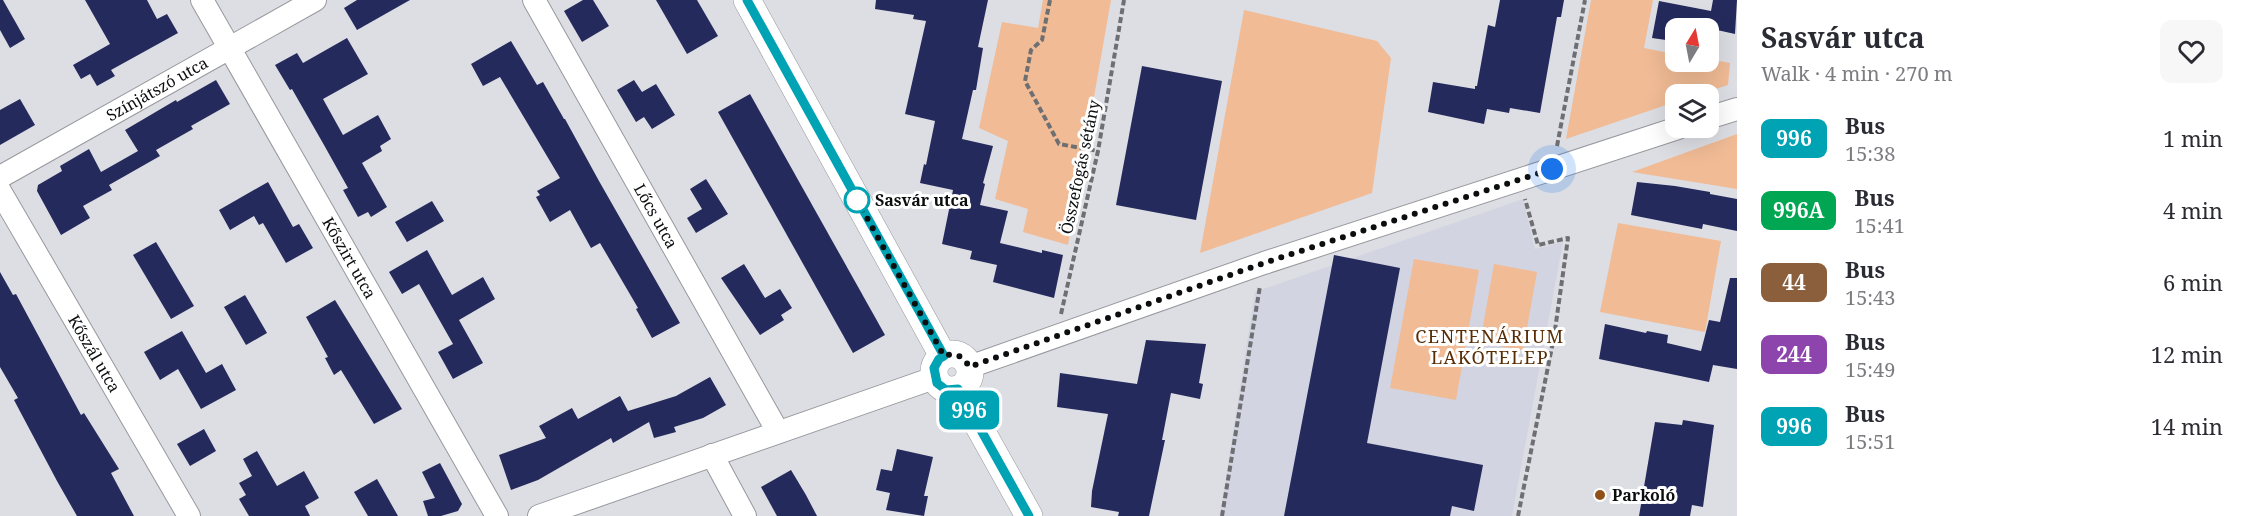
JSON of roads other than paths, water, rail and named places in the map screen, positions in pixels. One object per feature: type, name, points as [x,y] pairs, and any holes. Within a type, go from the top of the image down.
[{"type":"street","name":"Kőszirt utca","points":[[202,0],[497,516]]},
{"type":"street","name":"Színjátszó utca","points":[[0,177],[315,0]]},
{"type":"street","name":"Lőcs utca","points":[[534,0],[778,432]]},
{"type":"street","points":[[747,0],[1029,516]]},
{"type":"street","points":[[1719,115],[1737,109]]},
{"type":"street","points":[[539,516],[1055,338],[1264,263],[1665,132]]},
{"type":"street","name":"Kőszál utca","points":[[0,191],[189,516]]},
{"type":"street","points":[[712,455],[745,516]]},
{"type":"place","name":"Sasvár utca","points":[[857,200]]},
{"type":"place","name":"Parkoló","points":[[1600,495]]},
{"type":"district","name":"CENTENÁRIUM LAKÓTELEP","points":[[1490,347]]}]
